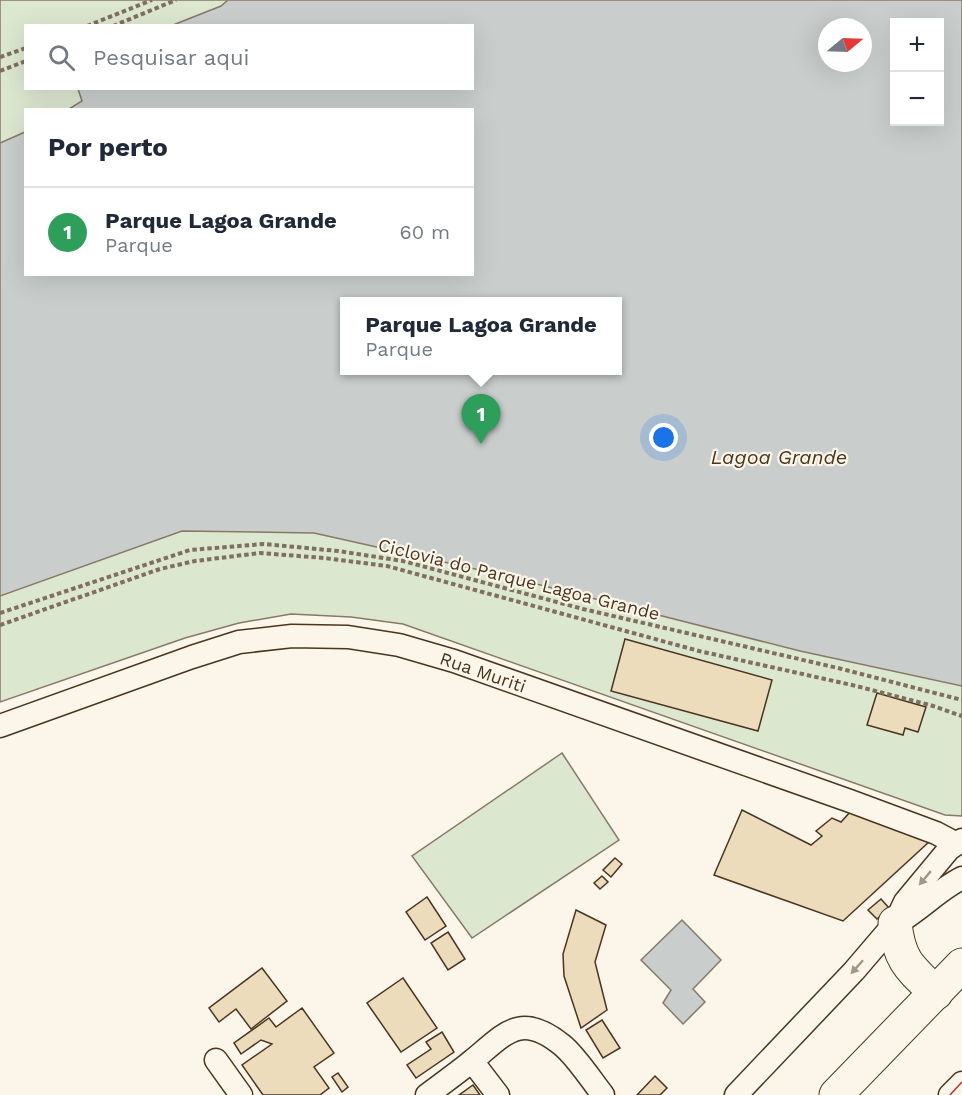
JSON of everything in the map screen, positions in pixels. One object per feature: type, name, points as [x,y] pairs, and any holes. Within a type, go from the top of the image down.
[{"type":"highway","points":[[895,924],[897,941],[904,960],[936,993]]},
{"type":"highway","points":[[836,1095],[962,965]]},
{"type":"street","name":"Rua Muriti","points":[[0,726],[239,642],[292,636],[348,637],[399,645],[454,661],[936,832],[954,846]]},
{"type":"street","points":[[895,924],[962,877],[951,870],[954,846]]},
{"type":"street","points":[[736,1095],[854,971],[895,924],[905,902],[954,846]]},
{"type":"street","points":[[427,1095],[472,1061],[494,1040],[515,1028],[534,1028],[563,1045],[603,1095]]},
{"type":"street","points":[[216,1060],[241,1095]]},
{"type":"street","points":[[472,1061],[498,1095]]},
{"type":"street","points":[[950,1095],[962,1083]]},
{"type":"path","points":[[92,24],[152,0]]},
{"type":"path","points":[[118,24],[176,0]]},
{"type":"path","points":[[0,57],[24,49]]},
{"type":"path","points":[[0,71],[24,62]]},
{"type":"path","name":"Ciclovia do Parque Lagoa Grande","points":[[0,613],[190,550],[264,544],[338,551],[403,561],[583,609],[842,669],[962,700]]},
{"type":"path","points":[[0,625],[160,569],[195,561],[260,553],[313,557],[387,566],[699,651],[852,685],[930,705],[962,716]]},
{"type":"green space","name":"Lagoa Grande","points":[[0,0],[962,0],[962,816],[945,815],[403,624],[351,617],[291,614],[239,623],[185,638],[0,702]]},
{"type":"green space","points":[[562,753],[619,840],[472,938],[412,856]]},
{"type":"water","name":"Lagoa Grande","points":[[228,0],[962,0],[962,686],[800,651],[493,573],[314,533],[182,531],[0,596],[0,143],[24,132],[24,276],[474,276],[474,108],[71,108],[82,101],[78,90],[474,90],[474,24],[176,24],[221,6]]},
{"type":"water","points":[[682,920],[721,960],[693,989],[705,1002],[683,1024],[663,1003],[671,990],[641,960]]},
{"type":"building","points":[[625,639],[772,680],[758,731],[611,691]]},
{"type":"building","points":[[877,693],[926,707],[918,732],[905,728],[903,735],[867,725]]},
{"type":"building","points":[[742,810],[811,845],[822,836],[816,831],[832,818],[841,822],[852,810],[930,841],[843,921],[714,875]]},
{"type":"building","points":[[615,858],[622,864],[611,877],[603,870]]},
{"type":"building","points":[[602,876],[608,882],[600,889],[594,883]]},
{"type":"building","points":[[427,897],[446,926],[425,940],[406,912]]},
{"type":"building","points":[[881,899],[889,908],[877,919],[868,910]]},
{"type":"building","points":[[576,910],[606,925],[595,962],[607,1010],[581,1028],[564,976],[563,954]]},
{"type":"building","points":[[448,932],[465,959],[448,970],[431,943]]},
{"type":"building","points":[[262,968],[287,1001],[251,1029],[236,1009],[219,1022],[209,1008]]},
{"type":"building","points":[[403,978],[437,1028],[401,1052],[367,1003]]},
{"type":"building","points":[[302,1008],[334,1053],[314,1067],[329,1088],[320,1095],[263,1095],[242,1065],[272,1044],[261,1040],[241,1054],[234,1043],[269,1018],[276,1027]]},
{"type":"building","points":[[602,1020],[620,1048],[603,1058],[586,1030]]},
{"type":"building","points":[[442,1032],[454,1052],[416,1078],[407,1065],[431,1049],[426,1042]]},
{"type":"building","points":[[338,1073],[348,1087],[342,1092],[332,1077]]},
{"type":"building","points":[[655,1076],[667,1088],[660,1095],[637,1095]]},
{"type":"building","points":[[473,1085],[480,1095],[459,1095]]},
{"type":"power","points":[[950,1095],[962,1082]]},
{"type":"place","name":"Parque Lagoa Grande","points":[[481,444]]}]
